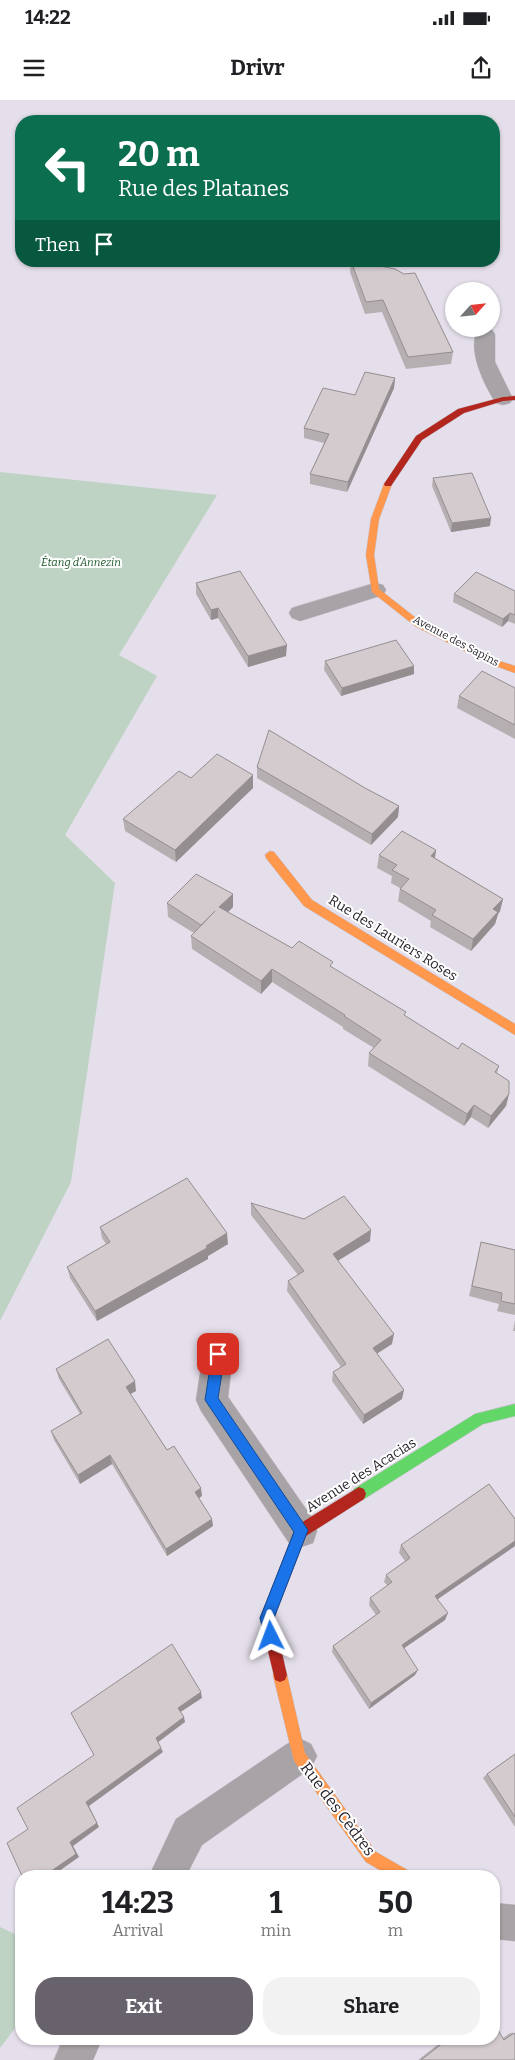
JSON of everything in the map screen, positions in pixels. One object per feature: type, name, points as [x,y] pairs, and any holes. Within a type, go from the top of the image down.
[{"type":"street","points":[[300,613],[375,590],[370,555],[375,519],[389,482],[419,438],[461,411],[509,398],[485,362],[485,338]]},
{"type":"street","name":"Avenue des Sapins","points":[[375,590],[418,624],[493,662],[515,670]]},
{"type":"street","name":"Rue des Lauriers Roses","points":[[270,855],[308,903],[515,1030]]},
{"type":"street","points":[[218,1354],[212,1400],[301,1530]]},
{"type":"street","name":"Avenue des Acacias","points":[[299,1756],[267,1618],[301,1530],[480,1418],[515,1410]]},
{"type":"street","points":[[170,1870],[189,1832],[299,1756]]},
{"type":"street","name":"Rue des Cèdres","points":[[299,1756],[371,1857],[394,1870]]},
{"type":"street","points":[[500,1922],[515,1923]]},
{"type":"street","points":[[72,2060],[81,2045]]},
{"type":"green space","name":"Étang d’Annezin","points":[[0,472],[217,495],[119,655],[157,676],[65,835],[115,883],[71,1182],[0,1321]]},
{"type":"green space","points":[[0,1927],[15,1934],[15,2028],[0,2048]]},
{"type":"building","points":[[353,267],[385,267],[395,269],[404,274],[415,273],[453,352],[408,357],[383,300],[366,302]]},
{"type":"building","points":[[365,372],[395,378],[348,482],[310,474],[329,434],[304,428],[323,388],[355,395]]},
{"type":"building","points":[[472,473],[491,518],[452,523],[433,478]]},
{"type":"building","points":[[240,571],[287,645],[248,656],[218,608],[211,610],[196,583]]},
{"type":"building","points":[[476,572],[515,591],[515,615],[510,613],[503,619],[454,594]]},
{"type":"building","points":[[396,640],[414,666],[342,688],[325,661]]},
{"type":"building","points":[[482,671],[515,688],[515,725],[459,696]]},
{"type":"building","points":[[269,730],[365,788],[399,806],[372,834],[257,767]]},
{"type":"building","points":[[217,754],[253,775],[175,850],[123,819],[179,771],[191,778]]},
{"type":"building","points":[[402,831],[436,850],[431,856],[503,899],[493,909],[498,912],[473,939],[432,915],[436,910],[400,889],[409,879],[392,870],[397,865],[379,855]]},
{"type":"building","points":[[196,874],[233,894],[219,907],[292,948],[299,941],[333,962],[330,966],[406,1012],[404,1015],[458,1049],[462,1043],[499,1066],[495,1072],[509,1081],[509,1094],[491,1116],[474,1105],[467,1114],[369,1053],[381,1040],[345,1015],[272,969],[261,981],[191,936],[215,911],[201,925],[167,903]]},
{"type":"building","points":[[187,1178],[227,1233],[206,1246],[207,1248],[95,1311],[67,1267],[110,1242],[100,1227]]},
{"type":"building","points":[[344,1196],[371,1230],[333,1254],[394,1334],[373,1348],[404,1390],[364,1415],[333,1372],[346,1364],[288,1281],[304,1271],[251,1203],[304,1219]]},
{"type":"building","points":[[481,1242],[515,1250],[515,1304],[501,1301],[502,1293],[472,1286]]},
{"type":"building","points":[[108,1339],[135,1381],[126,1387],[167,1450],[174,1446],[201,1488],[195,1492],[212,1519],[166,1549],[110,1455],[78,1475],[51,1431],[82,1413],[56,1369]]},
{"type":"building","points":[[489,1484],[515,1519],[515,1541],[435,1596],[448,1613],[402,1645],[418,1670],[371,1703],[333,1646],[380,1612],[370,1598],[392,1582],[386,1575],[410,1558],[401,1545]]},
{"type":"building","points":[[172,1644],[201,1692],[178,1708],[184,1717],[156,1738],[161,1748],[86,1802],[97,1823],[70,1842],[76,1854],[53,1870],[19,1870],[7,1843],[28,1829],[17,1808],[94,1755],[71,1713]]},
{"type":"building","points":[[515,1754],[515,1817],[487,1774]]},
{"type":"building","points":[[500,2033],[504,2040],[514,2033],[515,2035],[515,2060],[421,2060],[440,2045],[500,2045]]},
{"type":"traffic: fast","points":[[359,1494],[480,1418],[515,1410]]},
{"type":"traffic: slow","points":[[388,484],[375,519],[370,555],[375,590],[418,624],[493,662],[515,670]]},
{"type":"traffic: slow","points":[[270,855],[308,903],[515,1030]]},
{"type":"traffic: slow","points":[[280,1675],[299,1756],[371,1857],[394,1870]]},
{"type":"traffic: jam","points":[[388,484],[419,438],[461,411],[503,399],[515,398]]},
{"type":"traffic: jam","points":[[280,1675],[267,1618],[301,1531],[359,1494]]},
{"type":"route","points":[[218,1354],[212,1400],[301,1530],[267,1618],[271,1636]]}]
